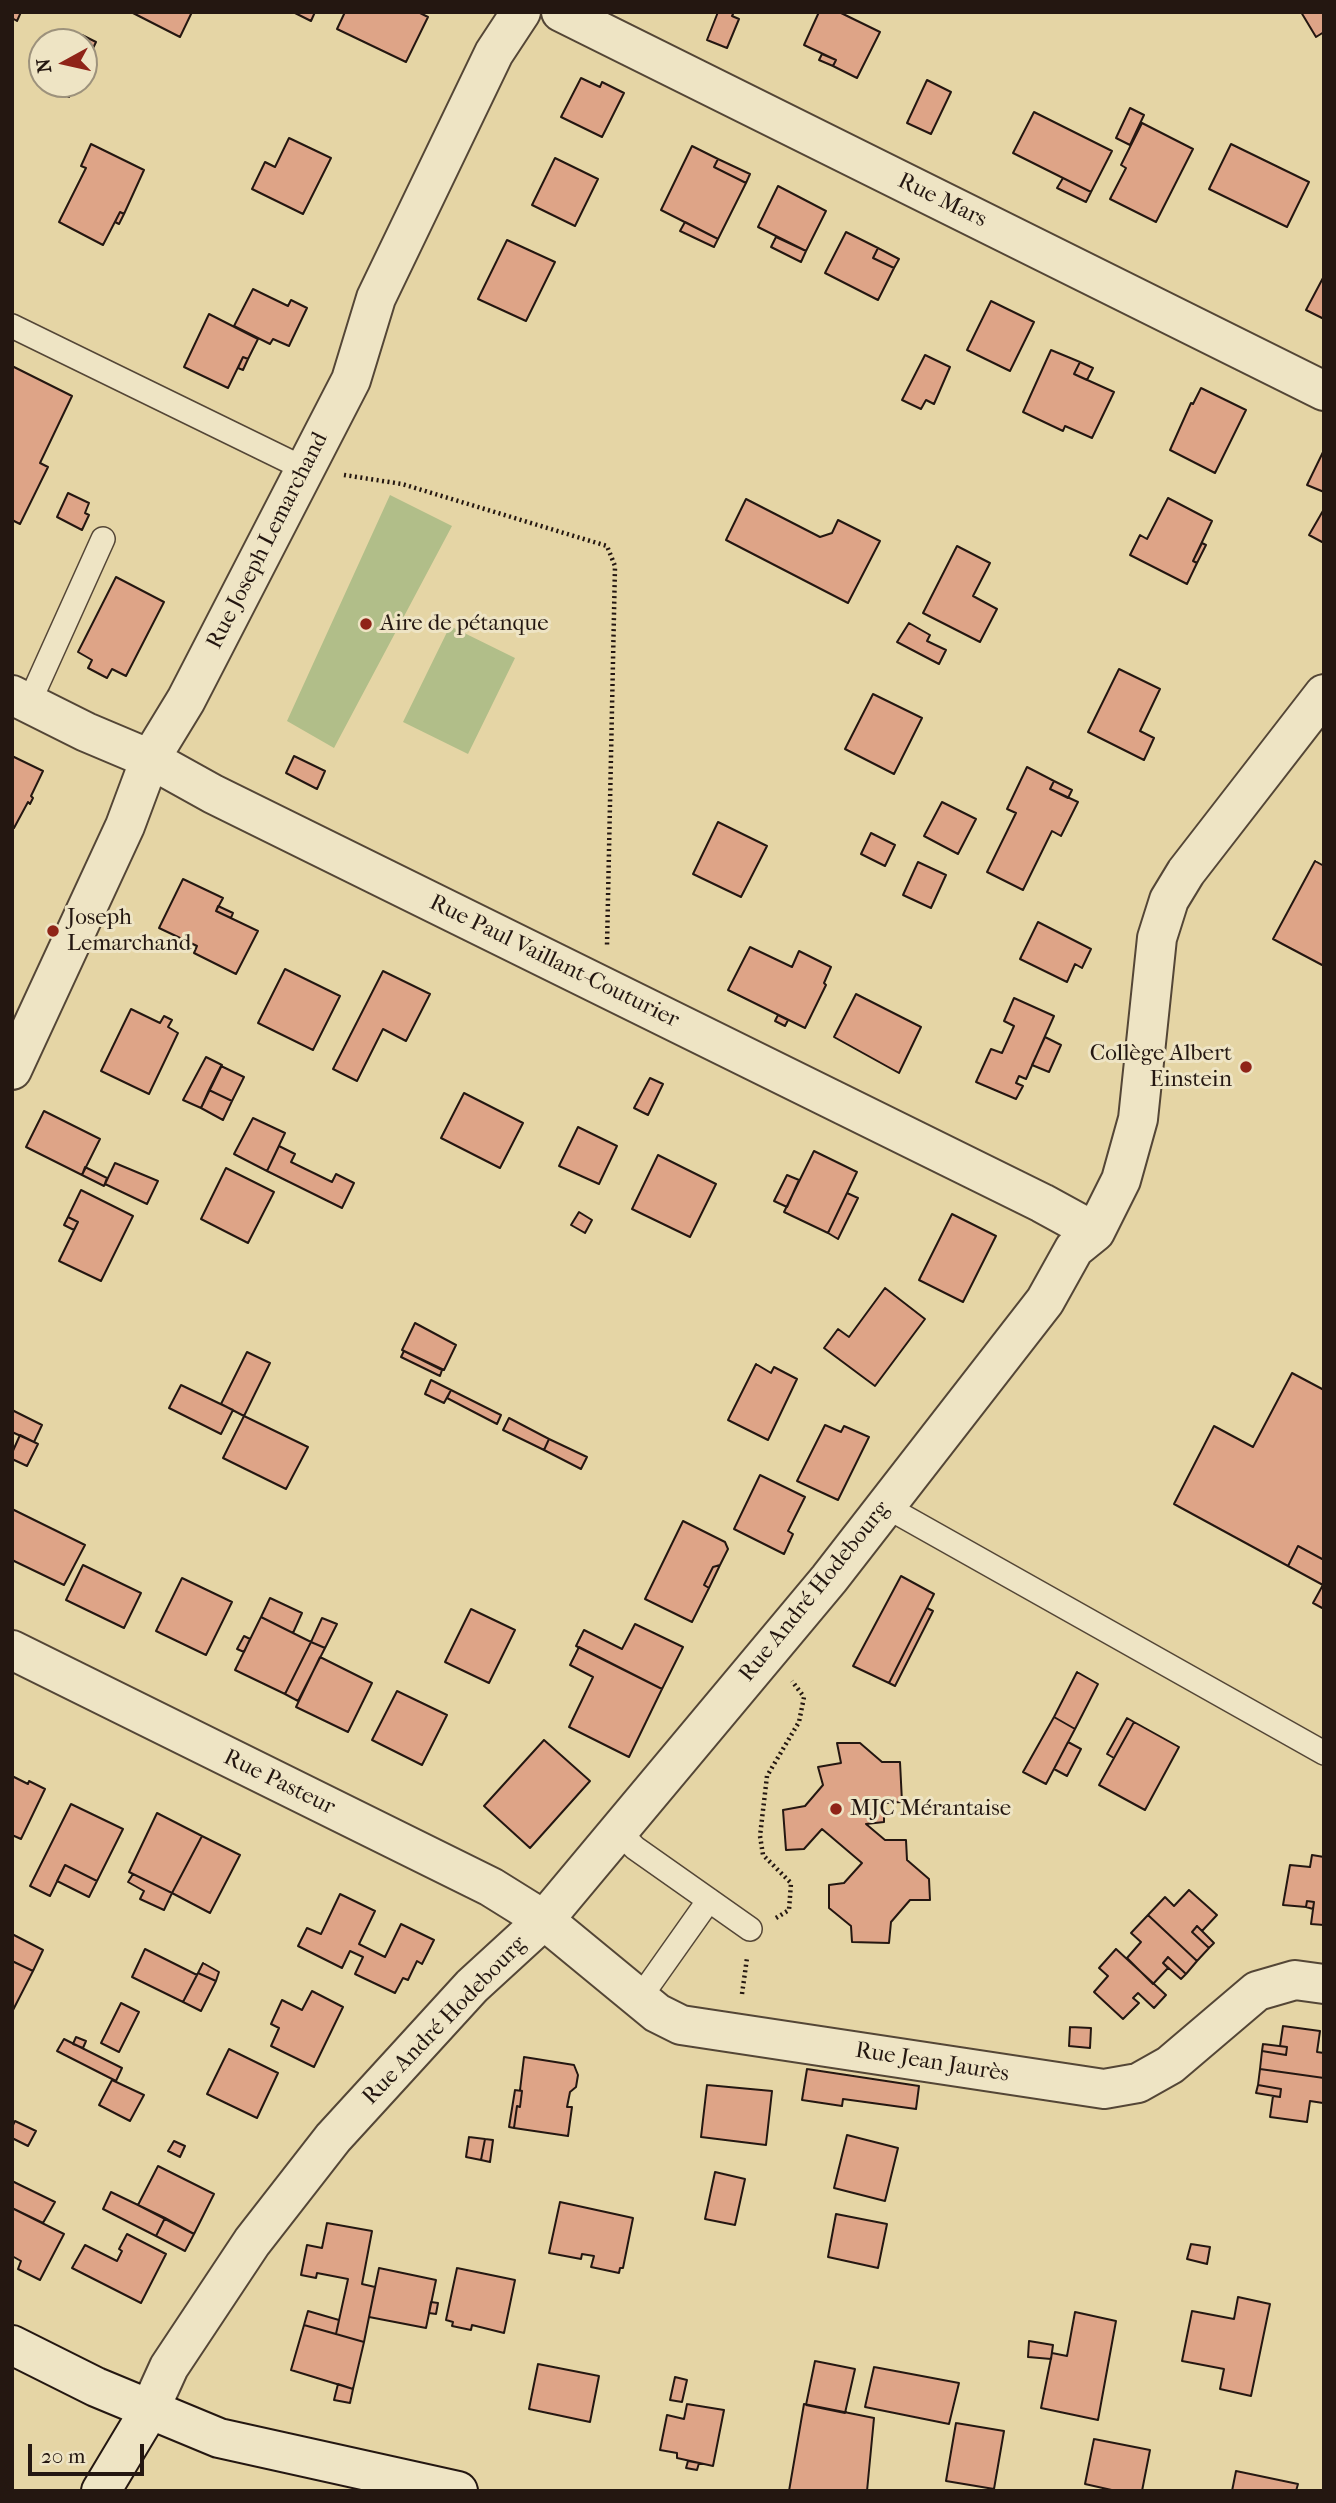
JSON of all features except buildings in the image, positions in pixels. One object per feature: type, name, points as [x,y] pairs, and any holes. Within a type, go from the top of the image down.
[{"type":"street","name":"Rue Joseph Lemarchand","points":[[12,1070],[125,826],[150,759],[186,700],[351,380],[376,298],[494,53],[521,12]]},
{"type":"street","name":"Rue Mars","points":[[561,12],[1324,391]]},
{"type":"street","name":"Rue André Hodebourg","points":[[101,2491],[149,2411],[169,2367],[237,2265],[332,2138],[472,1986],[544,1920],[829,1579],[1045,1301],[1074,1249],[1095,1232],[1121,1180],[1138,1119],[1157,938],[1169,900],[1186,872],[1324,694]]},
{"type":"street","name":"Rue Paul Vaillant-Couturier","points":[[20,699],[86,732],[150,759],[213,794],[1042,1203],[1095,1232]]},
{"type":"street","name":"Rue Pasteur","points":[[12,1650],[491,1887],[544,1920]]},
{"type":"street","name":"Rue Jean Jaurès","points":[[544,1920],[657,2013],[681,2025],[1104,2090],[1138,2083],[1170,2065],[1257,1991],[1295,1980],[1324,1984]]},
{"type":"street","points":[[12,2345],[149,2411],[219,2438],[458,2491]]},
{"type":"lane","points":[[12,326],[305,469]]},
{"type":"lane","points":[[20,699],[103,539]]},
{"type":"lane","points":[[886,1506],[1324,1753]]},
{"type":"lane","points":[[618,1831],[635,1848],[709,1900],[759,1926]]},
{"type":"lane","points":[[639,1998],[709,1900]]},
{"type":"path","points":[[305,469],[402,484],[607,546],[615,566],[607,988]]},
{"type":"path","points":[[759,1926],[789,1910],[791,1882],[764,1855],[760,1836],[767,1776],[799,1722],[804,1697],[767,1650]]},
{"type":"path","points":[[737,2034],[746,1961],[751,1952]]},
{"type":"green space","name":"Aire de pétanque","points":[[390,495],[452,526],[334,748],[287,721]]},
{"type":"green space","points":[[450,626],[515,658],[468,754],[403,722]]},
{"type":"place","name":"Aire de pétanque","points":[[366,624]]},
{"type":"place","name":"Joseph Lemarchand","points":[[53,931]]},
{"type":"place","name":"Collège Albert Einstein","points":[[1246,1067]]},
{"type":"place","name":"MJC Mérantaise","points":[[836,1809]]}]
